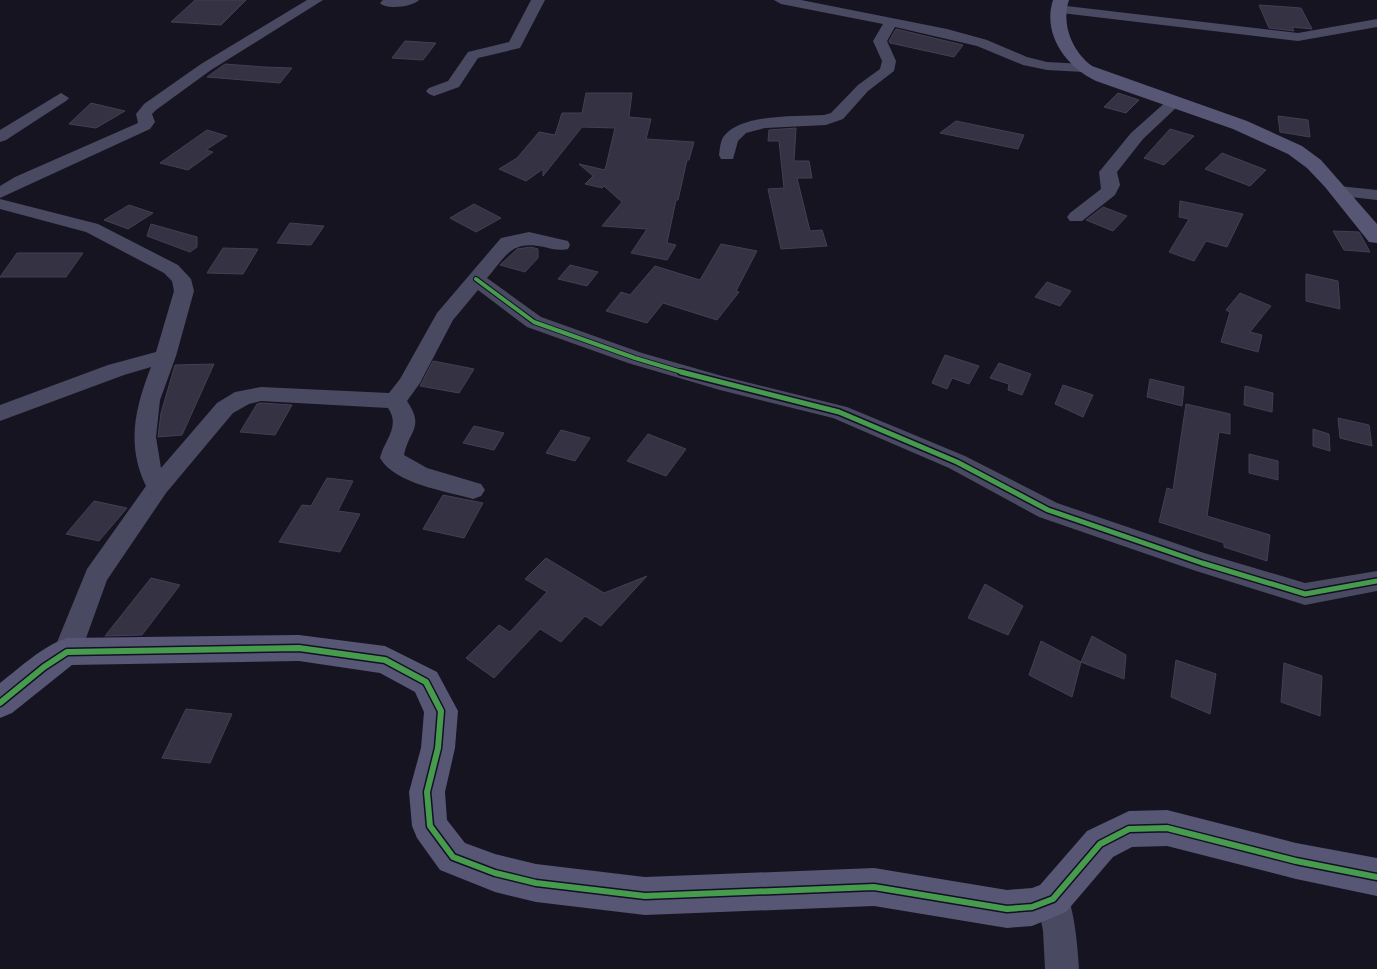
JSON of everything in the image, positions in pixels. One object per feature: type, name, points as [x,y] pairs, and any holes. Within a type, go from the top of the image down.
[{"type":"street","points":[[158,487],[149,469],[145,437],[148,400],[166,356],[184,291],[182,280],[171,269],[92,228],[1,202],[21,181],[144,126],[147,122],[144,114],[150,107],[206,67],[316,0]]},
{"type":"street","points":[[387,3],[412,0]]},
{"type":"street","points":[[434,91],[454,84],[467,61],[473,55],[515,45],[538,0]]},
{"type":"street","points":[[781,0],[982,43],[1023,61],[1047,66],[1084,68]]},
{"type":"street","points":[[1377,23],[1354,25],[1313,37],[1298,37],[1060,5],[1061,31],[1071,55],[1084,68],[1102,77],[1173,103],[1240,125],[1295,150],[1314,164],[1377,237]]},
{"type":"street","points":[[727,154],[730,138],[740,130],[764,123],[826,120],[837,116],[863,88],[886,71],[888,61],[880,41],[891,22]]},
{"type":"street","points":[[0,136],[61,98]]},
{"type":"street","points":[[1076,217],[1109,191],[1111,185],[1108,172],[1137,136],[1173,103]]},
{"type":"street","points":[[1339,191],[1377,195]]},
{"type":"street","points":[[395,401],[409,384],[444,317],[508,242],[529,238],[561,245]]},
{"type":"street","points":[[476,279],[534,322],[636,358],[701,378],[840,412],[958,462],[1048,510],[1202,563],[1305,594],[1377,581]]},
{"type":"street","points":[[0,413],[116,370],[166,356]]},
{"type":"street","points":[[66,652],[96,576],[158,487],[225,408],[243,397],[261,394],[395,401]]},
{"type":"street","points":[[395,401],[406,420],[404,432],[392,453],[392,458],[396,463],[412,471],[473,490]]},
{"type":"street","points":[[0,703],[44,667],[66,652],[298,648],[385,660],[426,682],[441,711],[438,748],[427,792],[430,826],[453,856],[495,873],[536,883],[645,896],[874,887],[1006,909],[1032,908],[1053,899],[1100,844],[1129,829],[1167,828],[1296,861],[1377,877]]},
{"type":"street","points":[[1053,899],[1060,931],[1062,969]]},
{"type":"building","points":[[195,0],[246,0],[221,25],[171,22]]},
{"type":"building","points":[[1259,5],[1301,8],[1312,29],[1292,27],[1294,31],[1269,28]]},
{"type":"building","points":[[896,29],[963,45],[954,57],[890,43],[889,41]]},
{"type":"building","points":[[405,41],[436,43],[423,60],[392,58]]},
{"type":"building","points":[[225,64],[292,68],[280,83],[207,77]]},
{"type":"building","points":[[586,93],[632,93],[629,117],[651,119],[646,139],[694,142],[689,160],[687,160],[678,200],[676,200],[667,243],[676,245],[667,260],[631,253],[647,229],[602,226],[622,202],[604,186],[602,188],[585,184],[593,176],[579,164],[605,170],[615,128],[582,127],[543,176],[543,169],[526,181],[499,169],[517,158],[539,132],[555,135],[562,113],[582,113]]},
{"type":"building","points":[[1118,93],[1139,100],[1126,113],[1104,107]]},
{"type":"building","points":[[91,103],[125,111],[96,128],[69,124]]},
{"type":"building","points":[[1278,116],[1308,120],[1310,137],[1280,132]]},
{"type":"building","points":[[956,121],[1024,135],[1018,149],[940,133]]},
{"type":"building","points":[[796,128],[794,161],[809,161],[812,178],[797,178],[810,231],[822,230],[827,246],[781,249],[768,189],[784,188],[779,141],[768,141],[769,130]]},
{"type":"building","points":[[1170,129],[1194,136],[1164,165],[1144,158]]},
{"type":"building","points":[[207,130],[227,136],[206,150],[213,152],[188,170],[160,163]]},
{"type":"building","points":[[1222,153],[1266,170],[1250,186],[1205,169]]},
{"type":"building","points":[[1180,201],[1243,214],[1227,247],[1206,241],[1194,261],[1169,252],[1189,219],[1179,217]]},
{"type":"building","points":[[474,204],[501,218],[476,232],[450,218]]},
{"type":"building","points":[[129,205],[153,213],[128,229],[104,220]]},
{"type":"building","points":[[1103,207],[1127,216],[1113,231],[1086,220]]},
{"type":"building","points":[[290,223],[324,226],[311,245],[277,243]]},
{"type":"building","points":[[151,224],[197,237],[197,247],[190,252],[147,236]]},
{"type":"building","points":[[1333,231],[1359,232],[1370,252],[1344,250]]},
{"type":"building","points":[[721,244],[757,251],[736,291],[739,292],[717,320],[663,303],[647,323],[606,311],[621,292],[630,295],[655,266],[700,280]]},
{"type":"building","points":[[531,247],[538,249],[538,258],[525,272],[500,265],[517,249]]},
{"type":"building","points":[[223,248],[258,249],[243,274],[207,273]]},
{"type":"building","points":[[17,253],[83,253],[66,277],[0,277]]},
{"type":"building","points":[[570,265],[598,272],[587,286],[558,279]]},
{"type":"building","points":[[1306,274],[1338,281],[1340,309],[1306,301]]},
{"type":"building","points":[[1047,282],[1071,291],[1060,306],[1035,297]]},
{"type":"building","points":[[1240,293],[1271,306],[1250,332],[1262,335],[1258,352],[1221,342],[1230,312],[1226,310]]},
{"type":"building","points":[[945,355],[979,366],[969,384],[952,378],[947,389],[932,383]]},
{"type":"building","points":[[433,361],[474,369],[459,393],[420,386]]},
{"type":"building","points":[[999,363],[1031,374],[1022,395],[1008,390],[1009,384],[990,378]]},
{"type":"building","points":[[214,364],[182,435],[158,437],[161,413],[175,365]]},
{"type":"building","points":[[1150,379],[1184,387],[1182,406],[1147,397]]},
{"type":"building","points":[[1063,385],[1093,395],[1083,417],[1055,404]]},
{"type":"building","points":[[1245,386],[1273,393],[1272,412],[1244,405]]},
{"type":"building","points":[[257,404],[292,405],[275,435],[240,432]]},
{"type":"building","points":[[1186,404],[1230,414],[1230,434],[1219,432],[1207,516],[1270,535],[1267,561],[1224,547],[1224,543],[1159,522],[1167,488],[1173,490]]},
{"type":"building","points":[[1338,418],[1369,425],[1372,446],[1340,438]]},
{"type":"building","points":[[474,426],[504,433],[494,450],[463,443]]},
{"type":"building","points":[[1313,429],[1329,434],[1330,451],[1313,446]]},
{"type":"building","points":[[561,430],[590,438],[575,461],[546,453]]},
{"type":"building","points":[[648,434],[686,449],[666,476],[627,461]]},
{"type":"building","points":[[1249,454],[1278,461],[1278,480],[1249,473]]},
{"type":"building","points":[[327,478],[353,481],[338,511],[360,514],[340,552],[279,542],[302,505],[311,506]]},
{"type":"building","points":[[443,495],[483,503],[464,538],[423,529]]},
{"type":"building","points":[[94,501],[127,508],[99,541],[66,534]]},
{"type":"building","points":[[546,558],[604,593],[647,576],[601,626],[585,616],[561,642],[540,629],[494,678],[466,658],[499,625],[510,632],[547,592],[525,579]]},
{"type":"building","points":[[151,578],[180,585],[142,635],[105,636]]},
{"type":"building","points":[[985,584],[1023,606],[1008,635],[968,618]]},
{"type":"building","points":[[1092,636],[1126,655],[1124,679],[1081,662]]},
{"type":"building","points":[[1041,641],[1081,662],[1072,697],[1029,675]]},
{"type":"building","points":[[1176,660],[1216,674],[1210,714],[1171,697]]},
{"type":"building","points":[[1284,663],[1322,676],[1320,716],[1281,702]]},
{"type":"building","points":[[186,709],[232,714],[210,763],[162,758]]},
{"type":"cycle path","points":[[476,279],[534,322],[635,358],[720,383],[839,412],[957,462],[1048,510],[1202,563],[1305,594],[1377,581]]},
{"type":"cycle path","points":[[0,703],[44,667],[67,652],[299,648],[385,660],[426,682],[441,711],[438,748],[427,792],[430,826],[453,857],[495,873],[536,883],[645,896],[874,887],[1007,909],[1032,907],[1053,899],[1100,844],[1129,829],[1167,828],[1296,861],[1377,877]]}]
